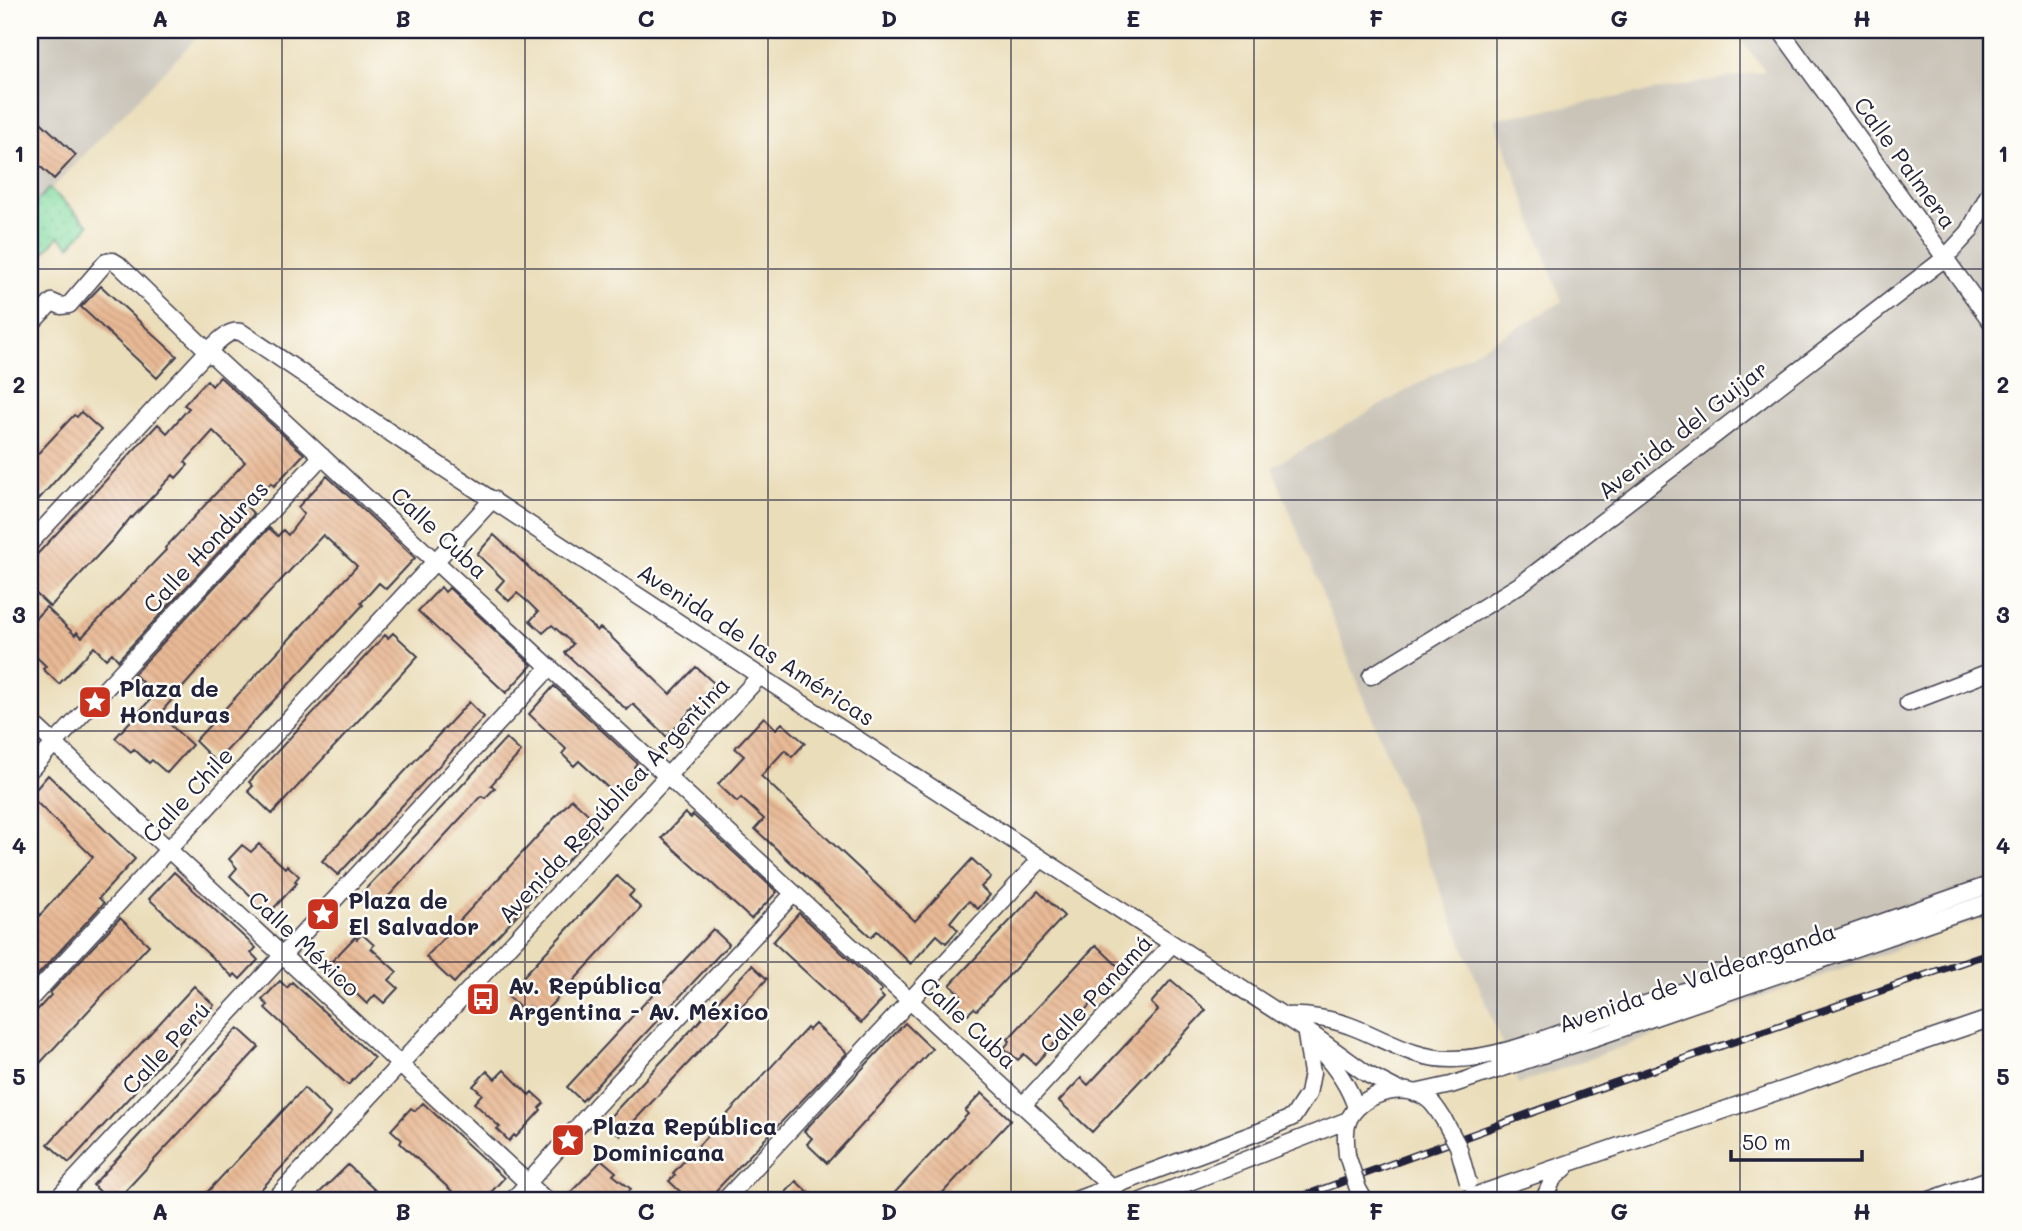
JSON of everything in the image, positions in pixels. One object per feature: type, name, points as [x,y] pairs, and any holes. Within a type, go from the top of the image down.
[{"type":"street","name":"Calle Palmera","points":[[1780,30],[1992,323]]},
{"type":"street","name":"Avenida del Guijar","points":[[1371,676],[1521,584],[1945,258],[1969,232],[1992,188]]},
{"type":"street","name":"Calle Cuba","points":[[30,326],[51,302],[61,306],[69,305],[106,262],[113,261],[129,273],[208,351],[1110,1186]]},
{"type":"street","name":"Avenida de las Américas","points":[[208,351],[229,332],[235,330],[248,335],[407,444],[760,676],[1283,1016],[1367,1074],[1398,1090]]},
{"type":"street","points":[[30,543],[208,351]]},
{"type":"street","name":"Calle Honduras","points":[[54,743],[322,456]]},
{"type":"street","name":"Calle Chile","points":[[30,999],[493,499]]},
{"type":"street","points":[[282,956],[550,667]]},
{"type":"street","points":[[1908,703],[1992,671]]},
{"type":"street","name":"Avenida República Argentina","points":[[273,1201],[760,676]]},
{"type":"street","name":"Calle México","points":[[30,721],[547,1201]]},
{"type":"street","points":[[30,770],[54,743]]},
{"type":"street","points":[[724,1201],[1041,859]]},
{"type":"street","points":[[1283,1016],[1342,1023],[1402,1050],[1423,1055],[1444,1059],[1483,1057],[1635,1008],[1992,884]]},
{"type":"street","points":[[512,1201],[596,1106],[794,893]]},
{"type":"street","name":"Avenida de Valdearganda","points":[[1415,1093],[1451,1085],[1600,1036],[1992,901]]},
{"type":"street","name":"Calle Panamá","points":[[1024,1105],[1172,944]]},
{"type":"street","name":"Calle Perú","points":[[55,1201],[282,956]]},
{"type":"street","name":"Avenida de las Américas","points":[[1283,1016],[1306,1035],[1339,1072],[1352,1094],[1352,1114]]},
{"type":"street","points":[[1141,1201],[1309,1135],[1352,1114],[1374,1095],[1398,1090],[1415,1093],[1431,1102],[1444,1119],[1458,1146],[1468,1194],[1570,1163],[1992,1018]]},
{"type":"street","points":[[1073,1201],[1293,1117],[1308,1094],[1312,1073],[1306,1035]]},
{"type":"street","points":[[1352,1114],[1345,1139],[1347,1155],[1358,1189],[1365,1201]]},
{"type":"street","points":[[1228,1142],[1309,1135]]},
{"type":"street","points":[[1543,1201],[1553,1179],[1570,1163]]},
{"type":"street","points":[[1927,1201],[1992,1178]]},
{"type":"shaded area","points":[[30,30],[204,30],[30,211]]},
{"type":"shaded area","points":[[1733,30],[1992,30],[1992,915],[1518,1084],[1272,467],[1562,302],[1495,119],[1765,71]]},
{"type":"green space","points":[[49,188],[89,225],[70,246],[59,236],[30,268],[30,209]]},
{"type":"building","points":[[30,112],[76,155],[54,179],[30,157]]},
{"type":"building","points":[[101,286],[177,356],[157,378],[81,307]]},
{"type":"building","points":[[220,377],[304,454],[274,486],[271,483],[247,507],[254,514],[118,660],[112,653],[106,659],[94,647],[59,684],[43,669],[46,666],[30,651],[30,624],[46,607],[75,635],[77,632],[82,637],[166,550],[245,462],[213,431],[185,462],[188,465],[176,478],[173,475],[131,517],[50,607],[30,588],[30,562],[158,424],[167,433],[189,408],[184,405],[207,380],[212,386]]},
{"type":"building","points":[[81,412],[101,430],[30,509],[30,462],[74,415],[77,417]]},
{"type":"building","points":[[327,476],[415,558],[386,589],[379,583],[361,603],[363,605],[216,762],[195,741],[357,566],[323,535],[242,620],[162,711],[166,715],[163,718],[192,745],[167,773],[152,760],[149,763],[134,749],[131,752],[115,738],[150,700],[137,688],[142,682],[134,674],[269,528],[278,536],[283,530],[288,535],[304,514],[298,507]]},
{"type":"building","points":[[494,535],[597,631],[600,628],[609,635],[670,694],[696,667],[715,684],[705,695],[714,703],[701,716],[693,708],[667,737],[633,704],[627,710],[565,653],[573,644],[552,625],[543,633],[530,621],[538,612],[528,602],[517,593],[509,601],[496,589],[504,580],[477,554]]},
{"type":"building","points":[[441,587],[445,592],[449,588],[532,665],[506,693],[418,611]]},
{"type":"building","points":[[393,633],[418,656],[272,814],[248,791],[253,786],[249,782],[385,635],[388,638]]},
{"type":"building","points":[[554,686],[637,763],[634,767],[639,772],[617,796],[579,761],[574,766],[562,754],[566,749],[529,714]]},
{"type":"building","points":[[469,702],[484,717],[338,875],[322,861]]},
{"type":"building","points":[[764,717],[776,729],[782,723],[805,743],[792,757],[785,750],[761,776],[915,921],[972,859],[991,877],[981,887],[990,895],[978,909],[969,901],[959,911],[950,922],[958,930],[946,943],[937,935],[911,964],[877,931],[871,937],[755,829],[764,819],[741,798],[737,802],[718,784],[744,756],[735,748]]},
{"type":"building","points":[[506,738],[521,752],[491,785],[495,788],[485,798],[481,796],[376,910],[360,895]]},
{"type":"building","points":[[48,775],[135,859],[99,898],[104,903],[34,979],[30,975],[30,926],[93,857],[30,796]]},
{"type":"building","points":[[572,799],[600,825],[454,983],[426,957]]},
{"type":"building","points":[[685,813],[691,818],[693,815],[777,892],[751,919],[662,838]]},
{"type":"building","points":[[259,844],[285,868],[287,865],[299,876],[295,881],[297,883],[272,910],[269,909],[264,914],[253,903],[255,900],[230,876],[237,868],[229,859],[242,845],[251,852]]},
{"type":"building","points":[[174,872],[256,948],[251,953],[258,960],[240,979],[235,974],[233,977],[149,899]]},
{"type":"building","points":[[617,876],[634,891],[629,896],[641,908],[540,1017],[528,1006],[523,1010],[506,995]]},
{"type":"building","points":[[1038,891],[1064,916],[977,1010],[974,1008],[968,1014],[955,1001],[961,995],[950,985]]},
{"type":"building","points":[[799,913],[882,990],[879,993],[884,998],[861,1023],[773,942]]},
{"type":"building","points":[[120,918],[149,945],[30,1074],[30,1018]]},
{"type":"building","points":[[713,929],[729,944],[582,1101],[567,1087]]},
{"type":"building","points":[[362,934],[374,945],[371,948],[397,972],[389,980],[398,988],[384,1003],[375,995],[367,1004],[342,980],[339,982],[327,971],[332,966],[329,964],[355,937],[357,939]]},
{"type":"building","points":[[1096,945],[1122,970],[1035,1064],[1024,1054],[1018,1060],[1004,1048],[1010,1041],[1008,1039]]},
{"type":"building","points":[[752,965],[767,979],[620,1136],[605,1122]]},
{"type":"building","points":[[1171,980],[1206,1010],[1092,1132],[1059,1101],[1081,1078],[1088,1085],[1158,1010],[1151,1003]]},
{"type":"building","points":[[280,981],[287,988],[292,982],[374,1058],[348,1085],[265,1008],[268,1005],[262,1000]]},
{"type":"building","points":[[194,986],[214,1005],[69,1163],[48,1144]]},
{"type":"building","points":[[905,1023],[932,1049],[827,1163],[807,1144],[812,1138],[804,1131]]},
{"type":"building","points":[[815,1024],[847,1053],[706,1201],[690,1201],[669,1181],[675,1175],[673,1173],[807,1028],[809,1030]]},
{"type":"building","points":[[238,1028],[259,1047],[116,1201],[110,1201],[93,1185]]},
{"type":"building","points":[[504,1070],[529,1095],[532,1092],[544,1103],[539,1108],[541,1110],[509,1141],[497,1129],[500,1127],[474,1103],[482,1094],[473,1086],[487,1071],[495,1079]]},
{"type":"building","points":[[304,1088],[331,1114],[316,1131],[250,1201],[199,1201]]},
{"type":"building","points":[[982,1093],[1011,1120],[935,1201],[887,1201],[968,1114],[965,1111]]},
{"type":"building","points":[[423,1103],[504,1178],[483,1201],[468,1201],[458,1193],[456,1195],[400,1143],[402,1140],[391,1130],[411,1108],[415,1111]]},
{"type":"building","points":[[602,1160],[616,1172],[613,1175],[631,1189],[621,1201],[580,1201],[570,1193]]},
{"type":"building","points":[[348,1165],[377,1192],[368,1201],[311,1201]]},
{"type":"building","points":[[796,1181],[817,1201],[778,1201]]},
{"type":"railway","points":[[1290,1201],[1597,1089],[1992,952]]},
{"type":"place","name":"Plaza de Honduras","points":[[95,702]]},
{"type":"place","name":"Plaza de El Salvador","points":[[323,914]]},
{"type":"place","name":"Av. República Argentina - Av. México","points":[[483,999]]},
{"type":"place","name":"Plaza República Dominicana","points":[[568,1140]]}]
